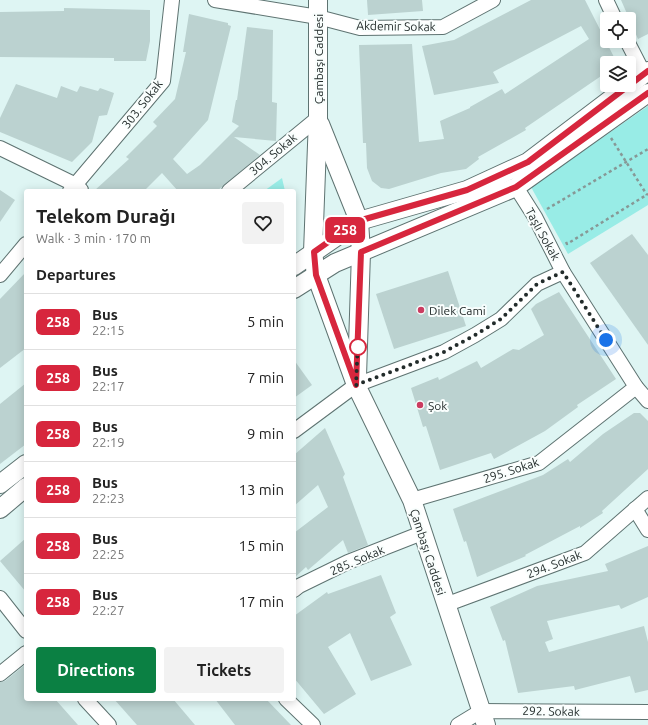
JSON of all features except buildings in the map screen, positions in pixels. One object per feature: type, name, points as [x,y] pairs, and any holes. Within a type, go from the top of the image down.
[{"type":"main road","name":"Çambaşı Caddesi","points":[[318,8],[318,118],[314,252],[316,275],[356,385],[412,500],[445,605],[484,718]]},
{"type":"main road","points":[[296,265],[358,221],[467,190],[528,162],[646,73]]},
{"type":"main road","points":[[296,288],[335,263],[516,187],[648,93]]},
{"type":"main road","name":"Çambaşı Caddesi","points":[[318,118],[358,221],[361,252],[356,385]]},
{"type":"main road","points":[[0,484],[24,466]]},
{"type":"main road","points":[[0,508],[24,489]]},
{"type":"street","name":"303. Sokak","points":[[76,189],[163,81],[172,0]]},
{"type":"street","name":"Akdemir Sokak","points":[[215,0],[318,8],[360,28],[443,27],[493,0]]},
{"type":"street","points":[[606,0],[612,12]]},
{"type":"street","points":[[631,48],[646,73]]},
{"type":"street","name":"304. Sokak","points":[[231,189],[318,118]]},
{"type":"street","points":[[0,148],[76,189]]},
{"type":"street","name":"Taşlı Sokak","points":[[516,187],[535,217],[563,272],[636,387],[648,401]]},
{"type":"street","points":[[0,275],[24,246]]},
{"type":"street","points":[[296,430],[356,385],[444,352],[475,335],[501,319],[537,284],[563,272]]},
{"type":"street","name":"295. Sokak","points":[[412,500],[539,463],[636,387]]},
{"type":"street","name":"294. Sokak","points":[[445,605],[585,553],[648,498]]},
{"type":"street","points":[[635,509],[648,530]]},
{"type":"street","name":"285. Sokak","points":[[296,588],[348,562],[422,533]]},
{"type":"street","points":[[0,598],[24,628]]},
{"type":"street","points":[[0,674],[24,655]]},
{"type":"street","points":[[88,701],[109,725]]},
{"type":"street","points":[[288,701],[313,725]]},
{"type":"street","name":"292. Sokak","points":[[484,718],[648,712]]},
{"type":"street","points":[[458,725],[484,718]]},
{"type":"path","points":[[604,142],[617,133]]},
{"type":"path","points":[[563,237],[566,244],[647,195],[625,162],[611,137]]},
{"type":"path","points":[[535,217],[648,149]]},
{"type":"path","points":[[543,203],[547,210]]},
{"type":"shaded area","points":[[648,106],[648,205],[568,254],[531,187]]},
{"type":"shaded area","points":[[282,178],[285,189],[267,189]]},
{"type":"bus line","name":"258","points":[[648,71],[528,162],[467,190],[358,221],[314,252],[316,275],[356,385],[361,252],[516,187],[648,93]]},
{"type":"place","name":"Dilek Cami","points":[[421,310]]},
{"type":"place","name":"Şok","points":[[420,405]]},
{"type":"route","points":[[358,347],[358,341],[356,385],[444,352],[501,319],[537,284],[563,272],[606,340]]}]
